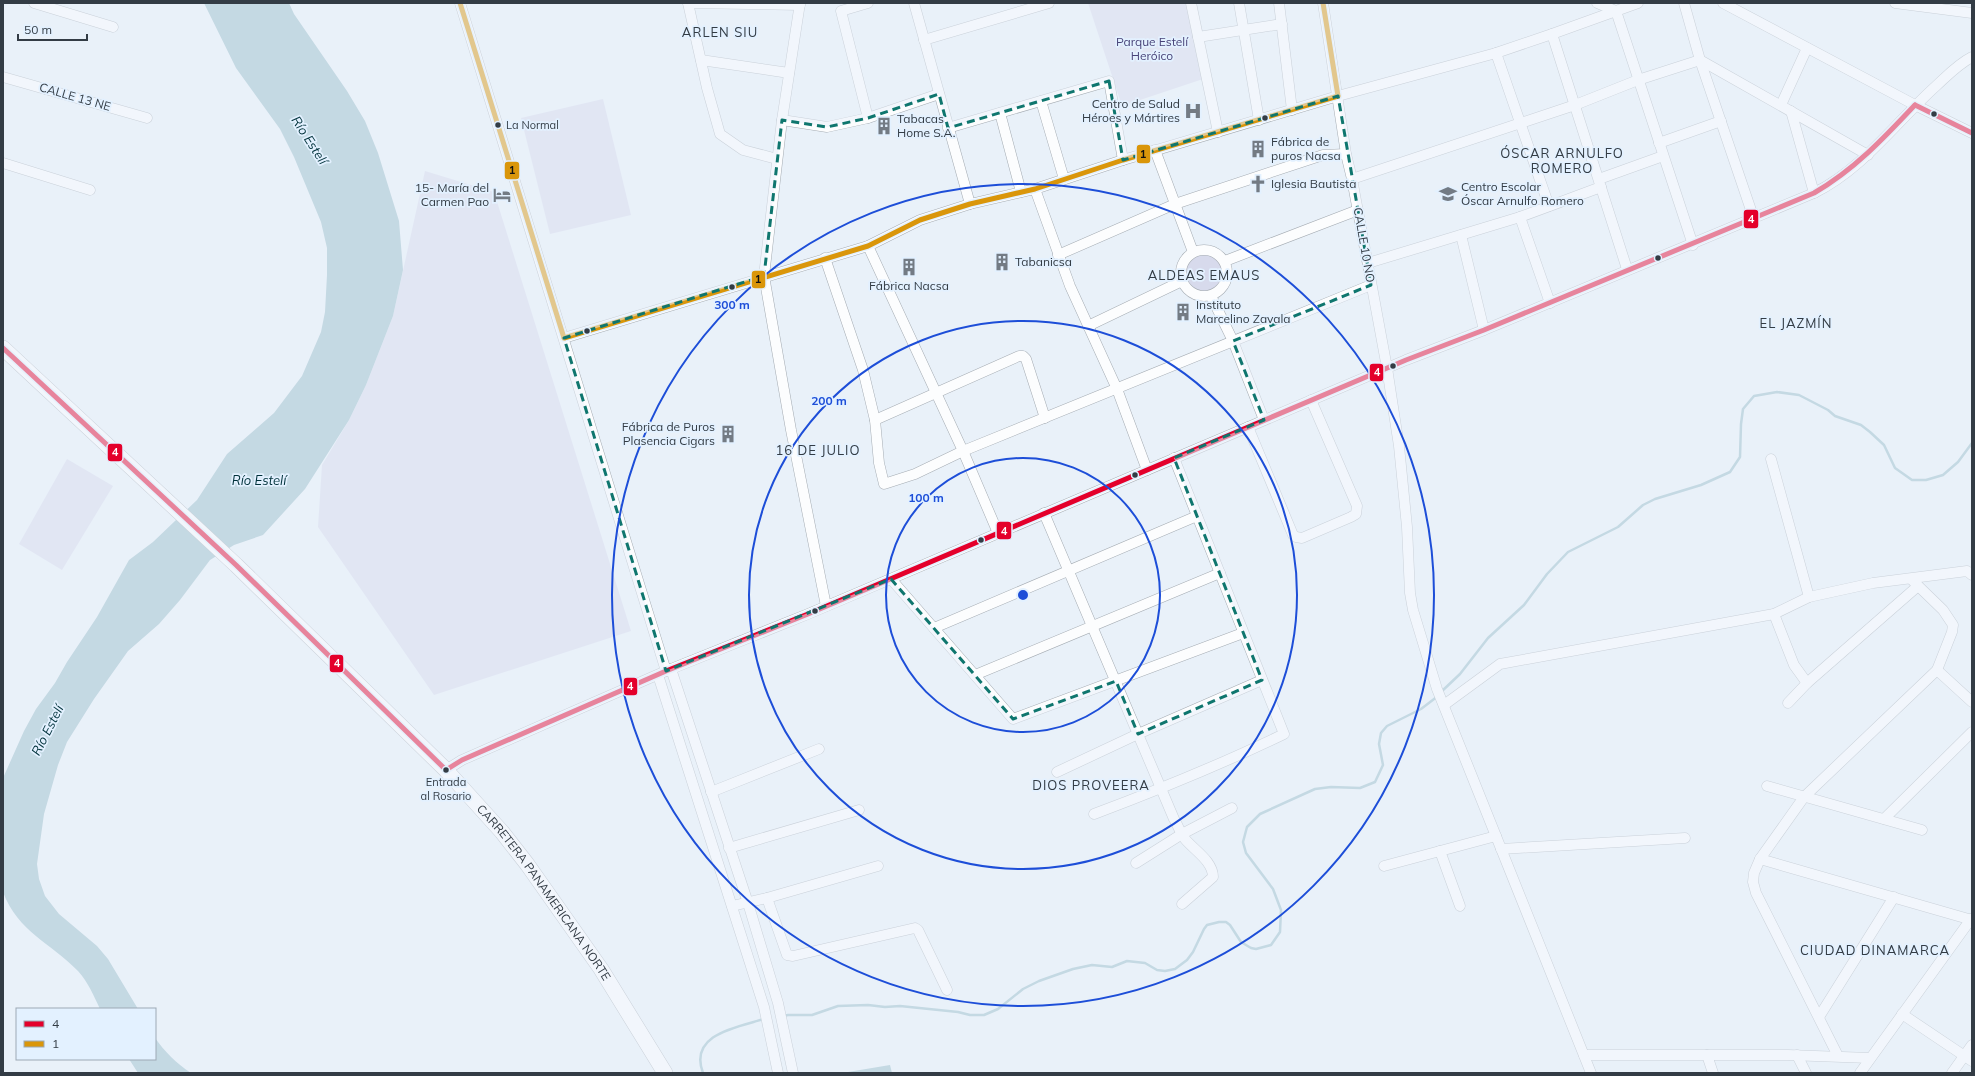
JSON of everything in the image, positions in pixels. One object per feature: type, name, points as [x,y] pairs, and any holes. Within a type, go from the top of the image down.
[{"type":"highway","name":"CARRETERA PANAMERICANA NORTE","points":[[3,348],[236,564],[446,770],[502,832],[527,864],[601,969],[665,1073]]},
{"type":"street","points":[[34,3],[113,27]]},
{"type":"street","points":[[460,3],[564,338],[665,672],[732,906],[764,1007],[778,1073]]},
{"type":"street","points":[[777,159],[743,150],[720,134],[688,3],[800,4],[782,120],[764,276],[791,430],[826,606]]},
{"type":"street","points":[[868,3],[842,11],[868,118]]},
{"type":"street","points":[[914,3],[970,204]]},
{"type":"street","points":[[924,40],[1049,3]]},
{"type":"street","points":[[1191,3],[1218,132]]},
{"type":"street","points":[[1239,3],[1242,31],[1259,120]]},
{"type":"street","points":[[1279,3],[1292,110]]},
{"type":"street","name":"CALLE 10 NO","points":[[1323,3],[1346,154],[1358,210],[1387,368],[1399,446],[1407,527],[1410,593],[1423,647],[1437,688],[1591,1073]]},
{"type":"street","points":[[1596,3],[1616,11]]},
{"type":"street","points":[[564,338],[764,276],[868,246],[920,220],[970,204],[1034,189],[1155,150],[1338,96],[1496,53],[1638,3]]},
{"type":"street","points":[[1684,3],[1700,60],[1754,219]]},
{"type":"street","points":[[1723,3],[1915,105],[1972,133]]},
{"type":"street","points":[[1896,3],[1940,6],[1972,13]]},
{"type":"street","points":[[1616,11],[1658,143],[1693,245]]},
{"type":"street","points":[[1198,38],[1282,24]]},
{"type":"street","points":[[1552,34],[1627,270]]},
{"type":"street","points":[[1781,105],[1807,48]]},
{"type":"street","points":[[1496,53],[1549,206]]},
{"type":"street","points":[[446,770],[462,760],[665,672],[826,606],[1387,368],[1484,330],[1627,270],[1693,245],[1814,193],[1828,186],[1868,155],[1915,105],[1955,69],[1972,57]]},
{"type":"street","points":[[701,60],[789,73]]},
{"type":"street","points":[[1352,179],[1575,105],[1638,80],[1700,60],[1868,155]]},
{"type":"street","name":"CALLE 13 NE","points":[[3,77],[147,118]]},
{"type":"street","points":[[948,128],[1109,81],[1123,160]]},
{"type":"street","points":[[782,120],[827,127],[868,118],[939,94]]},
{"type":"street","points":[[1041,101],[1064,179]]},
{"type":"street","points":[[1791,111],[1814,193]]},
{"type":"street","points":[[1000,113],[1021,192]]},
{"type":"street","points":[[1658,143],[1721,121]]},
{"type":"street","points":[[1155,150],[1193,252]]},
{"type":"street","points":[[1058,255],[1175,204],[1323,155],[1346,154]]},
{"type":"street","points":[[1368,263],[1520,217],[1549,206],[1663,156]]},
{"type":"street","points":[[3,163],[90,190]]},
{"type":"street","points":[[1034,189],[1070,286],[1117,389],[1147,470]]},
{"type":"street","points":[[1225,261],[1358,210]]},
{"type":"street","points":[[1520,217],[1550,303]]},
{"type":"street","points":[[1460,235],[1484,330]]},
{"type":"street","points":[[868,246],[963,451],[998,533]]},
{"type":"street","points":[[1201,249],[1211,250],[1219,254],[1225,261],[1228,271],[1227,282],[1221,290],[1211,296],[1197,295],[1186,288],[1182,281],[1181,268],[1193,252],[1201,249]]},
{"type":"street","points":[[825,258],[863,370],[875,420],[876,443],[884,484],[915,474],[963,451],[1371,285]]},
{"type":"street","points":[[1088,326],[1182,281]]},
{"type":"street","points":[[1211,296],[1233,342],[1264,420]]},
{"type":"street","points":[[875,420],[1019,356],[1023,356],[1026,359],[1045,418]]},
{"type":"street","points":[[1248,427],[1293,535],[1302,538],[1344,520],[1356,514],[1357,506],[1311,400]]},
{"type":"street","points":[[1094,814],[1161,789],[1232,759],[1284,734],[1174,458]]},
{"type":"street","points":[[1771,459],[1809,597]]},
{"type":"street","points":[[1044,513],[1161,789],[1182,834],[1209,865],[1213,873],[1213,877],[1182,904]]},
{"type":"street","points":[[934,628],[1197,516]]},
{"type":"street","points":[[1443,702],[1500,664],[1774,614],[1809,597],[1872,583],[1915,582],[1967,571],[1972,575]]},
{"type":"street","points":[[974,675],[1220,573]]},
{"type":"street","points":[[890,579],[1013,720],[1243,632]]},
{"type":"street","points":[[1838,1056],[1756,893],[1753,882],[1754,873],[1760,859],[1804,797],[1937,670],[1952,632],[1953,625],[1943,610],[1915,582]]},
{"type":"street","points":[[1788,703],[1807,683],[1915,582]]},
{"type":"street","points":[[1774,614],[1791,660],[1807,683]]},
{"type":"street","points":[[1937,670],[1972,702]]},
{"type":"street","points":[[665,672],[711,792],[748,902],[778,1003],[793,1073]]},
{"type":"street","points":[[1057,772],[1138,734],[1262,680]]},
{"type":"street","points":[[1884,819],[1972,732]]},
{"type":"street","points":[[711,792],[819,748]]},
{"type":"street","points":[[1767,786],[1922,830]]},
{"type":"street","points":[[1136,863],[1182,834],[1232,808]]},
{"type":"street","points":[[729,848],[859,810]]},
{"type":"street","points":[[1384,866],[1496,836]]},
{"type":"street","points":[[1502,849],[1685,838]]},
{"type":"street","points":[[1440,851],[1460,906]]},
{"type":"street","points":[[1760,859],[1972,920],[1860,1073]]},
{"type":"street","points":[[732,906],[767,898],[878,866]]},
{"type":"street","points":[[1819,1017],[1894,897]]},
{"type":"street","points":[[767,898],[786,954],[793,956],[915,928],[918,930],[947,990]]},
{"type":"street","points":[[1902,1014],[1968,1058]]},
{"type":"street","points":[[1952,1073],[1968,1058],[1972,1046]]},
{"type":"street","points":[[1584,1055],[1797,1055],[1870,1058]]},
{"type":"street","points":[[1707,1055],[1713,1073]]},
{"type":"street","points":[[1797,1055],[1806,1073]]},
{"type":"highlighted area","points":[[1109,81],[1123,160],[1338,96],[1371,285],[1233,341],[1264,420],[1174,458],[1262,680],[1138,734],[1116,681],[1013,719],[891,579],[666,671],[564,338],[764,276],[782,120],[827,127],[868,118],[939,94],[948,128]]},
{"type":"green space","name":"Parque Estelí Heróico","points":[[1088,3],[1189,3],[1206,78],[1122,106]]},
{"type":"green space","points":[[603,99],[631,215],[550,234],[521,118]]},
{"type":"green space","points":[[425,171],[494,192],[631,631],[434,695],[318,527],[322,465],[349,420],[366,385],[393,316]]},
{"type":"green space","points":[[1204,254],[1214,257],[1220,263],[1223,273],[1220,283],[1214,289],[1204,292],[1194,289],[1188,283],[1185,273],[1188,263],[1194,257]]},
{"type":"green space","points":[[67,459],[113,486],[62,570],[19,544]]},
{"type":"water","name":"Río Estelí","points":[[204,3],[289,3],[294,14],[347,91],[365,121],[378,153],[399,221],[403,270],[393,316],[366,385],[349,420],[305,489],[263,535],[234,545],[210,560],[180,600],[159,624],[128,651],[94,699],[67,742],[58,765],[44,814],[37,864],[39,879],[45,896],[59,914],[97,946],[108,959],[137,1008],[100,1008],[82,975],[68,961],[26,927],[9,906],[3,892],[3,778],[24,731],[36,709],[55,683],[97,617],[129,560],[153,542],[197,500],[227,454],[274,413],[302,376],[321,332],[325,312],[327,248],[321,222],[294,157],[280,129],[236,68]]},
{"type":"water","points":[[156,1039],[171,1057],[191,1073],[138,1073],[130,1060],[156,1060]]},
{"type":"water","points":[[890,1065],[892,1073],[842,1073]]},
{"type":"waterway","points":[[1441,692],[1460,674],[1488,638],[1524,605],[1547,574],[1568,552],[1618,527],[1643,505],[1655,499],[1701,485],[1730,472],[1740,457],[1743,409],[1754,396],[1777,392],[1799,395],[1828,410],[1835,416],[1861,425],[1884,445],[1895,468],[1912,480],[1926,480],[1943,475],[1958,462],[1972,443]]},
{"type":"waterway","points":[[783,1016],[812,1015],[838,1006],[868,1005],[885,1007],[900,1006],[958,1012],[970,1015],[984,1015],[998,1009],[1023,989],[1039,981],[1073,969],[1092,965],[1112,967],[1127,961],[1145,963],[1157,970],[1165,971],[1175,969],[1187,960],[1193,952],[1207,925],[1219,922],[1226,922],[1230,925],[1241,942],[1251,948],[1256,949],[1271,945],[1280,932],[1281,910],[1273,889],[1246,853],[1243,842],[1247,827],[1260,814],[1315,789],[1331,787],[1360,788],[1375,782],[1383,765],[1379,744],[1381,733],[1387,726],[1421,709],[1438,696]]},
{"type":"waterway","points":[[703,1073],[700,1060],[703,1049],[709,1041],[718,1034],[729,1029],[764,1019]]},
{"type":"transit line","name":"1","points":[[460,3],[564,338]]},
{"type":"transit line","name":"1","points":[[1323,3],[1338,96]]},
{"type":"transit line","name":"1","points":[[564,338],[868,246],[920,220],[970,204],[1035,189],[1123,160],[1338,96]]},
{"type":"transit line","name":"4","points":[[1915,105],[1972,133]]},
{"type":"transit line","name":"4","points":[[446,770],[462,760],[666,671],[808,614],[1406,360],[1484,330],[1814,193],[1829,184],[1868,153],[1915,105]]},
{"type":"transit line","name":"4","points":[[3,348],[236,565],[446,770]]},
{"type":"place","name":"Centro de Salud Héroes y Mártires","points":[[1193,111]]},
{"type":"place","name":"La Normal","points":[[498,125]]},
{"type":"place","name":"Tabacas Home S.A.","points":[[884,126]]},
{"type":"place","name":"Fábrica de puros Nacsa","points":[[1258,149]]},
{"type":"place","name":"Iglesia Bautista","points":[[1258,184]]},
{"type":"place","name":"Centro Escolar Óscar Arnulfo Romero","points":[[1448,194]]},
{"type":"place","name":"15- María del Carmen Pao","points":[[502,195]]},
{"type":"place","name":"Tabanicsa","points":[[1002,262]]},
{"type":"place","name":"Fábrica Nacsa","points":[[909,267]]},
{"type":"place","name":"Instituto Marcelino Zavala","points":[[1183,312]]},
{"type":"place","name":"Fábrica de Puros Plasencia Cigars","points":[[728,434]]},
{"type":"place","name":"Entrada al Rosario","points":[[446,770]]},
{"type":"district","name":"ARLEN SIU","points":[[720,32]]},
{"type":"district","name":"ÓSCAR ARNULFO ROMERO","points":[[1562,160]]},
{"type":"district","name":"ALDEAS EMAUS","points":[[1204,275]]},
{"type":"district","name":"EL JAZMÍN","points":[[1796,323]]},
{"type":"district","name":"16 DE JULIO","points":[[818,450]]},
{"type":"district","name":"DIOS PROVEERA","points":[[1091,785]]},
{"type":"district","name":"CIUDAD DINAMARCA","points":[[1875,950]]}]
